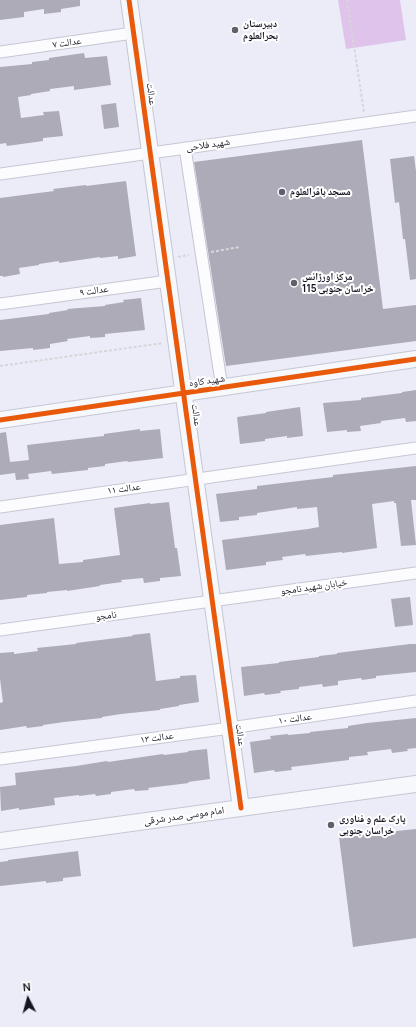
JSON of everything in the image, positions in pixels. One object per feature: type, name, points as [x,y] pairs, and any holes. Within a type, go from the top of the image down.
[{"type":"street","name":"عدالت","points":[[129,0],[241,808]]},
{"type":"street","name":"عدالت ۷","points":[[0,52],[134,33]]},
{"type":"street","name":"شهید فلاحی","points":[[0,174],[416,116]]},
{"type":"street","points":[[185,148],[222,388]]},
{"type":"street","name":"عدالت ۹","points":[[0,304],[168,281]]},
{"type":"street","name":"شهید کاوه","points":[[0,420],[416,359]]},
{"type":"street","name":"عدالت ۱۱","points":[[0,507],[416,448]]},
{"type":"street","name":"خیابان شهید نامجو","points":[[212,602],[416,573]]},
{"type":"street","name":"نامجو","points":[[0,630],[212,602]]},
{"type":"street","name":"عدالت ۱۰","points":[[230,728],[416,701]]},
{"type":"street","name":"عدالت ۱۳","points":[[0,759],[230,728]]},
{"type":"street","name":"امام موسی صدر شرقی","points":[[0,841],[416,784]]},
{"type":"path","points":[[347,0],[366,123]]},
{"type":"path","points":[[0,366],[176,341]]},
{"type":"shaded area","points":[[338,0],[400,0],[406,40],[346,49]]},
{"type":"building","points":[[0,0],[80,0],[80,6],[61,9],[61,12],[44,14],[44,9],[24,12],[24,17],[0,20]]},
{"type":"building","points":[[84,53],[85,58],[107,56],[111,85],[74,90],[74,86],[50,89],[50,91],[18,97],[21,118],[44,115],[43,112],[59,111],[63,136],[43,138],[43,141],[7,146],[6,143],[0,144],[0,67],[32,64],[32,62],[49,60],[49,58]]},
{"type":"building","points":[[116,103],[119,127],[104,129],[101,105]]},
{"type":"building","points":[[362,140],[383,309],[416,305],[416,341],[226,366],[194,162]]},
{"type":"building","points":[[414,156],[416,171],[416,279],[410,280],[405,239],[403,239],[399,202],[395,203],[390,159]]},
{"type":"building","points":[[126,181],[136,256],[118,259],[118,256],[100,257],[59,263],[59,261],[19,268],[20,274],[3,277],[0,276],[0,198],[54,191],[53,189]]},
{"type":"building","points":[[141,298],[145,330],[105,334],[105,337],[90,338],[90,336],[67,339],[68,341],[50,344],[50,348],[0,351],[0,320],[49,314],[68,310],[67,309],[105,306],[124,302],[123,300]]},
{"type":"building","points":[[416,390],[416,421],[406,422],[405,418],[381,421],[381,423],[360,426],[361,431],[347,432],[347,430],[327,432],[323,403],[361,400],[361,398]]},
{"type":"building","points":[[300,407],[303,436],[287,438],[287,436],[265,439],[265,441],[240,444],[237,417]]},
{"type":"building","points":[[140,429],[140,431],[160,429],[163,458],[105,464],[105,466],[88,468],[88,470],[52,474],[51,471],[28,474],[29,479],[16,480],[15,473],[0,475],[0,433],[6,432],[10,462],[29,460],[27,445],[104,436],[104,434]]},
{"type":"building","points":[[416,466],[416,500],[411,500],[416,545],[401,546],[396,503],[394,503],[394,501],[372,504],[377,548],[342,553],[306,556],[305,554],[282,557],[283,560],[266,562],[266,565],[226,570],[222,540],[319,527],[317,507],[297,509],[297,507],[257,513],[257,515],[239,517],[239,520],[220,522],[216,494],[257,489],[257,486],[333,477],[333,475]]},
{"type":"building","points":[[169,502],[175,548],[177,548],[181,576],[160,578],[160,581],[144,583],[143,578],[121,580],[122,582],[100,586],[67,591],[47,592],[27,595],[27,597],[0,600],[0,525],[54,518],[59,564],[83,562],[83,560],[120,555],[114,508]]},
{"type":"building","points":[[410,597],[413,625],[395,627],[391,599]]},
{"type":"building","points":[[150,633],[156,681],[180,678],[180,676],[196,675],[199,702],[160,710],[121,714],[27,728],[26,726],[0,730],[0,703],[3,702],[0,679],[0,653],[14,652],[14,654],[38,651],[37,648]]},
{"type":"building","points":[[416,644],[416,672],[376,676],[376,678],[362,680],[361,678],[338,681],[338,685],[323,687],[322,684],[299,687],[299,689],[280,691],[281,693],[265,695],[264,693],[244,696],[241,667]]},
{"type":"building","points":[[416,718],[416,748],[407,749],[408,751],[392,753],[391,749],[367,752],[368,755],[349,757],[349,760],[291,767],[292,770],[275,772],[274,770],[254,773],[250,742],[271,739],[270,736],[310,733],[348,728],[348,726],[367,723]]},
{"type":"building","points":[[207,749],[210,779],[148,788],[149,790],[135,791],[134,789],[111,792],[111,794],[96,796],[95,794],[54,798],[55,805],[1,811],[0,787],[16,785],[15,773]]},
{"type":"building","points":[[416,829],[416,938],[353,947],[339,837]]},
{"type":"building","points":[[78,851],[81,876],[63,878],[63,881],[46,883],[46,881],[0,886],[0,862]]},
{"type":"cycle path","points":[[129,0],[241,808]]},
{"type":"cycle path","points":[[0,420],[416,359]]},
{"type":"place","name":"دبیرستان بحرالعلوم","points":[[235,30]]},
{"type":"place","name":"مسجد باقرالعلوم","points":[[282,192]]},
{"type":"place","name":"مرکز اورژانس 115 خراسان جنوبی","points":[[294,283]]},
{"type":"place","name":"پارک علم و فناوری خراسان جنوبی","points":[[331,825]]}]
